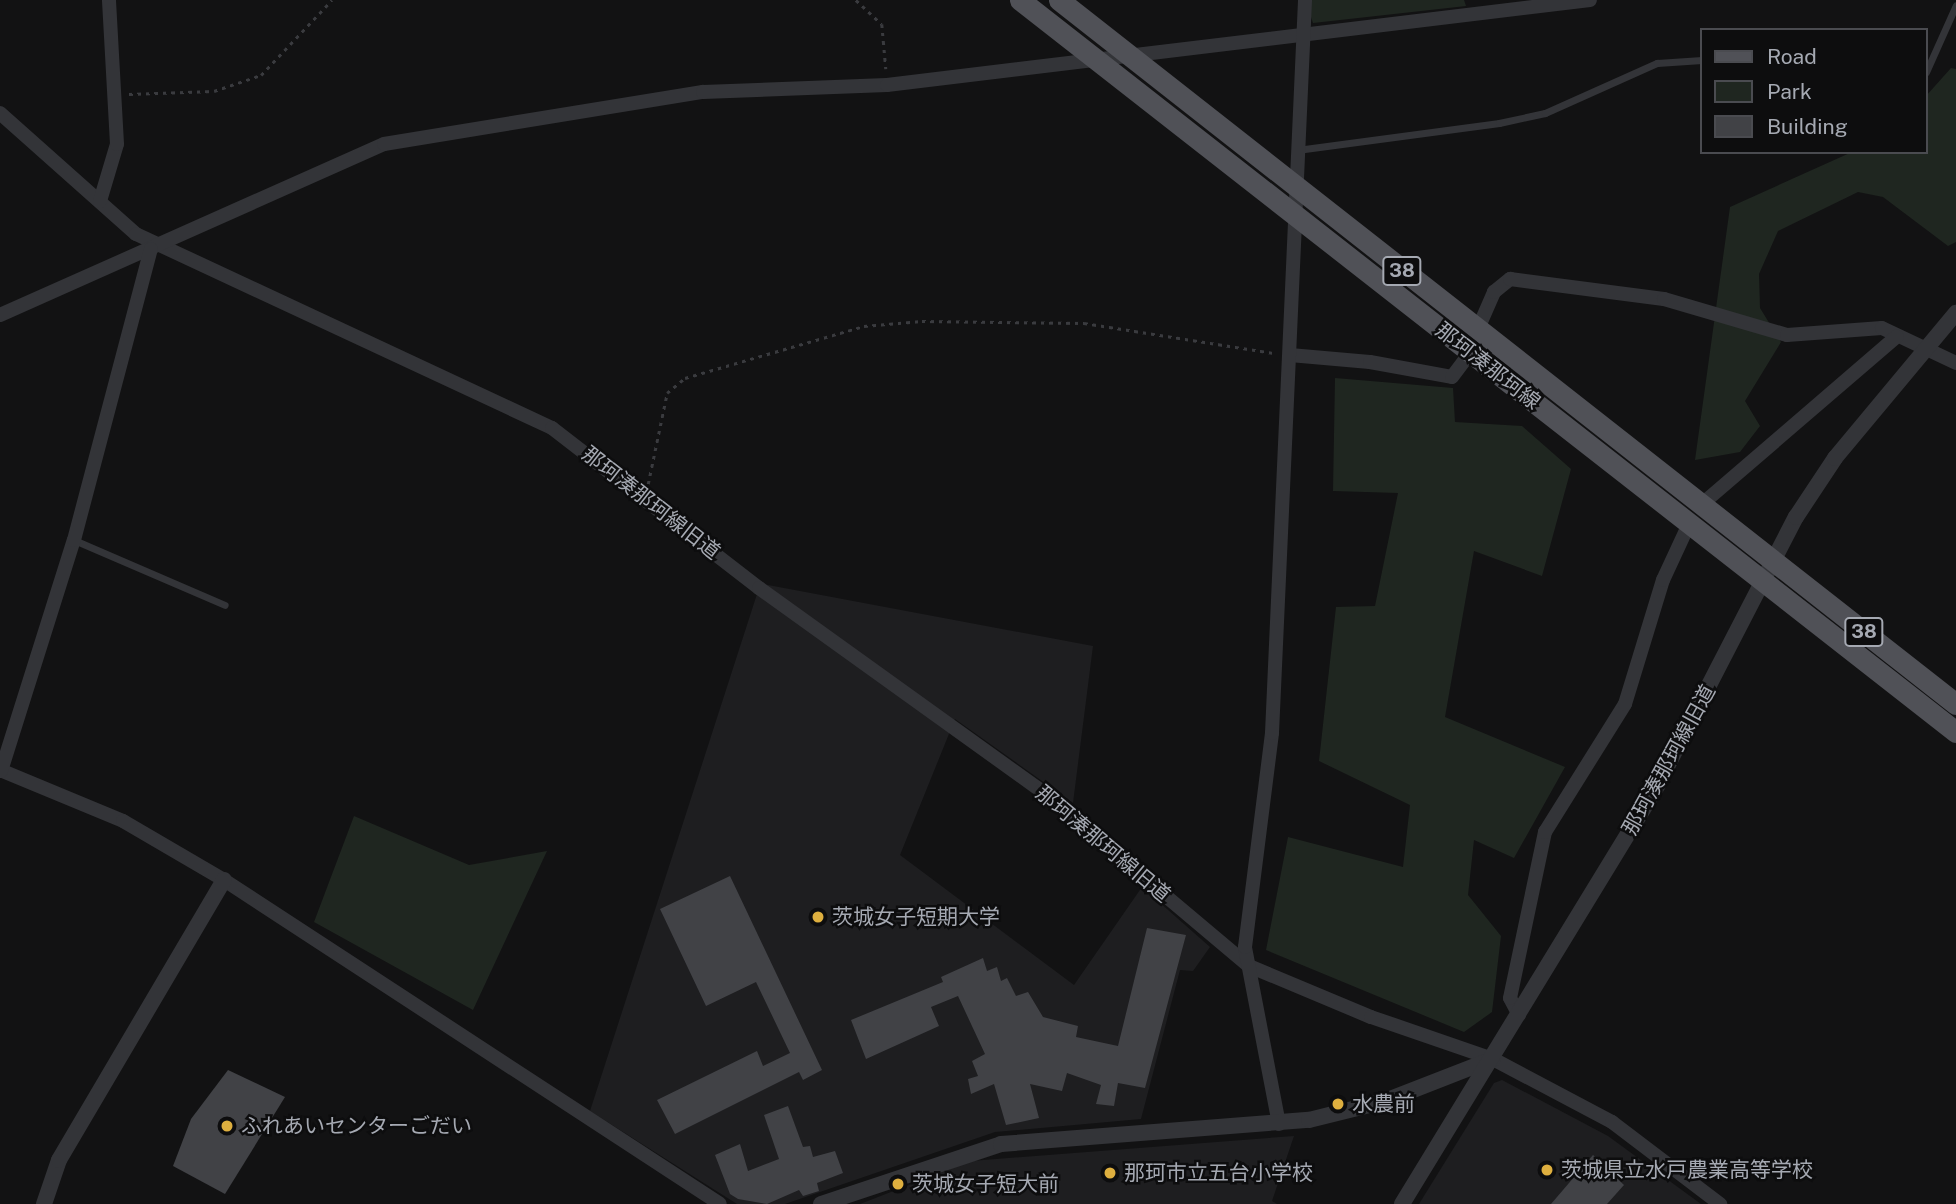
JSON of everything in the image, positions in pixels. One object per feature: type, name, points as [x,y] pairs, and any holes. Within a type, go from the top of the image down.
[{"type":"main road","name":"那珂湊那珂線","points":[[1020,0],[1956,732]]},
{"type":"main road","name":"那珂湊那珂線","points":[[1059,0],[1477,331],[1956,704]]},
{"type":"street","points":[[100,201],[115,157],[118,95],[109,0]]},
{"type":"street","points":[[1279,1124],[1245,947],[1272,733],[1290,355],[1294,187],[1305,0]]},
{"type":"street","points":[[0,315],[384,144],[703,92],[887,85],[1134,58],[1590,0]]},
{"type":"street","name":"那珂湊那珂線旧道","points":[[0,113],[136,234],[157,246],[531,415],[646,498],[759,588],[1041,791],[1250,966],[1371,1017],[1493,1059],[1658,784],[1773,559],[1835,458],[1956,313]]},
{"type":"street","points":[[157,246],[74,540],[1,771],[123,821],[224,880],[720,1204]]},
{"type":"street","points":[[1477,331],[1494,292],[1510,279],[1664,299],[1787,335],[1846,326],[1882,328],[1956,363]]},
{"type":"street","points":[[1702,504],[1897,336]]},
{"type":"street","points":[[1290,355],[1370,362],[1452,377],[1470,353]]},
{"type":"street","points":[[1519,1015],[1510,998],[1545,832],[1625,704],[1663,580],[1689,524]]},
{"type":"street","points":[[44,1204],[59,1160],[224,880]]},
{"type":"street","points":[[1402,1204],[1493,1059]]},
{"type":"street","points":[[821,1204],[1001,1144],[1279,1124],[1385,1101],[1493,1059],[1612,1122],[1720,1204]]},
{"type":"lane","points":[[1928,68],[1956,5]]},
{"type":"lane","points":[[1297,150],[1499,123],[1545,113],[1657,63],[1700,60]]},
{"type":"lane","points":[[74,540],[226,606]]},
{"type":"path","points":[[118,95],[214,91],[261,75],[332,0]]},
{"type":"path","points":[[856,0],[882,24],[887,85]]},
{"type":"path","points":[[646,498],[667,393],[685,378],[864,327],[922,321],[1084,323],[1290,355]]},
{"type":"shaded area","name":"茨城女子短期大学","points":[[768,585],[1093,646],[1073,803],[955,719],[900,855],[1074,985],[1142,887],[1210,947],[1193,971],[1180,970],[1141,1119],[995,1132],[785,1204],[737,1204],[590,1111],[757,594]]},
{"type":"shaded area","name":"茨城県立水戸農業高等学校","points":[[1502,1080],[1608,1136],[1701,1204],[1419,1204],[1494,1083]]},
{"type":"shaded area","name":"那珂市立五台小学校","points":[[1294,1136],[1272,1201],[1277,1204],[860,1204],[971,1161]]},
{"type":"green space","points":[[1305,0],[1464,0],[1466,6],[1313,23]]},
{"type":"green space","points":[[1951,68],[1956,69],[1956,242],[1948,246],[1883,197],[1858,192],[1778,231],[1759,274],[1760,308],[1781,342],[1745,401],[1760,426],[1740,452],[1695,460],[1730,207],[1848,154],[1928,154],[1928,94]]},
{"type":"green space","points":[[1335,378],[1453,388],[1455,422],[1522,426],[1571,469],[1542,576],[1474,551],[1445,717],[1565,767],[1514,858],[1474,840],[1468,895],[1501,936],[1492,1012],[1464,1032],[1266,950],[1288,837],[1403,867],[1410,805],[1319,761],[1336,607],[1375,606],[1398,493],[1333,491]]},
{"type":"green space","points":[[354,816],[469,865],[547,851],[473,1010],[314,922]]},
{"type":"building","points":[[730,876],[822,1070],[803,1080],[799,1072],[675,1134],[657,1100],[757,1051],[763,1066],[790,1053],[756,982],[706,1006],[660,909]]},
{"type":"building","points":[[1147,928],[1186,935],[1145,1088],[1118,1083],[1114,1106],[1096,1104],[1101,1085],[1067,1073],[1062,1091],[1030,1084],[1039,1118],[1006,1125],[994,1084],[971,1094],[968,1079],[978,1076],[972,1061],[985,1054],[958,996],[931,1007],[939,1026],[866,1059],[851,1020],[943,982],[941,977],[983,958],[987,971],[997,967],[1001,981],[1007,978],[1016,996],[1028,992],[1043,1017],[1078,1026],[1076,1037],[1118,1046]]},
{"type":"building","name":"ふれあいセンターごだい","points":[[228,1070],[285,1097],[225,1194],[173,1166],[191,1119]]},
{"type":"building","points":[[788,1106],[803,1147],[810,1146],[813,1157],[835,1151],[843,1173],[817,1183],[819,1191],[803,1196],[799,1190],[767,1204],[738,1199],[730,1194],[715,1155],[740,1144],[748,1171],[779,1159],[764,1115]]},
{"type":"building","points":[[1593,1155],[1624,1185],[1607,1204],[1551,1204]]},
{"type":"place","name":"茨城女子短期大学","points":[[818,917]]},
{"type":"place","name":"水農前","points":[[1338,1104]]},
{"type":"place","name":"ふれあいセンターごだい","points":[[227,1126]]},
{"type":"place","name":"茨城県立水戸農業高等学校","points":[[1547,1170]]},
{"type":"place","name":"那珂市立五台小学校","points":[[1110,1173]]},
{"type":"place","name":"茨城女子短大前","points":[[898,1184]]}]
